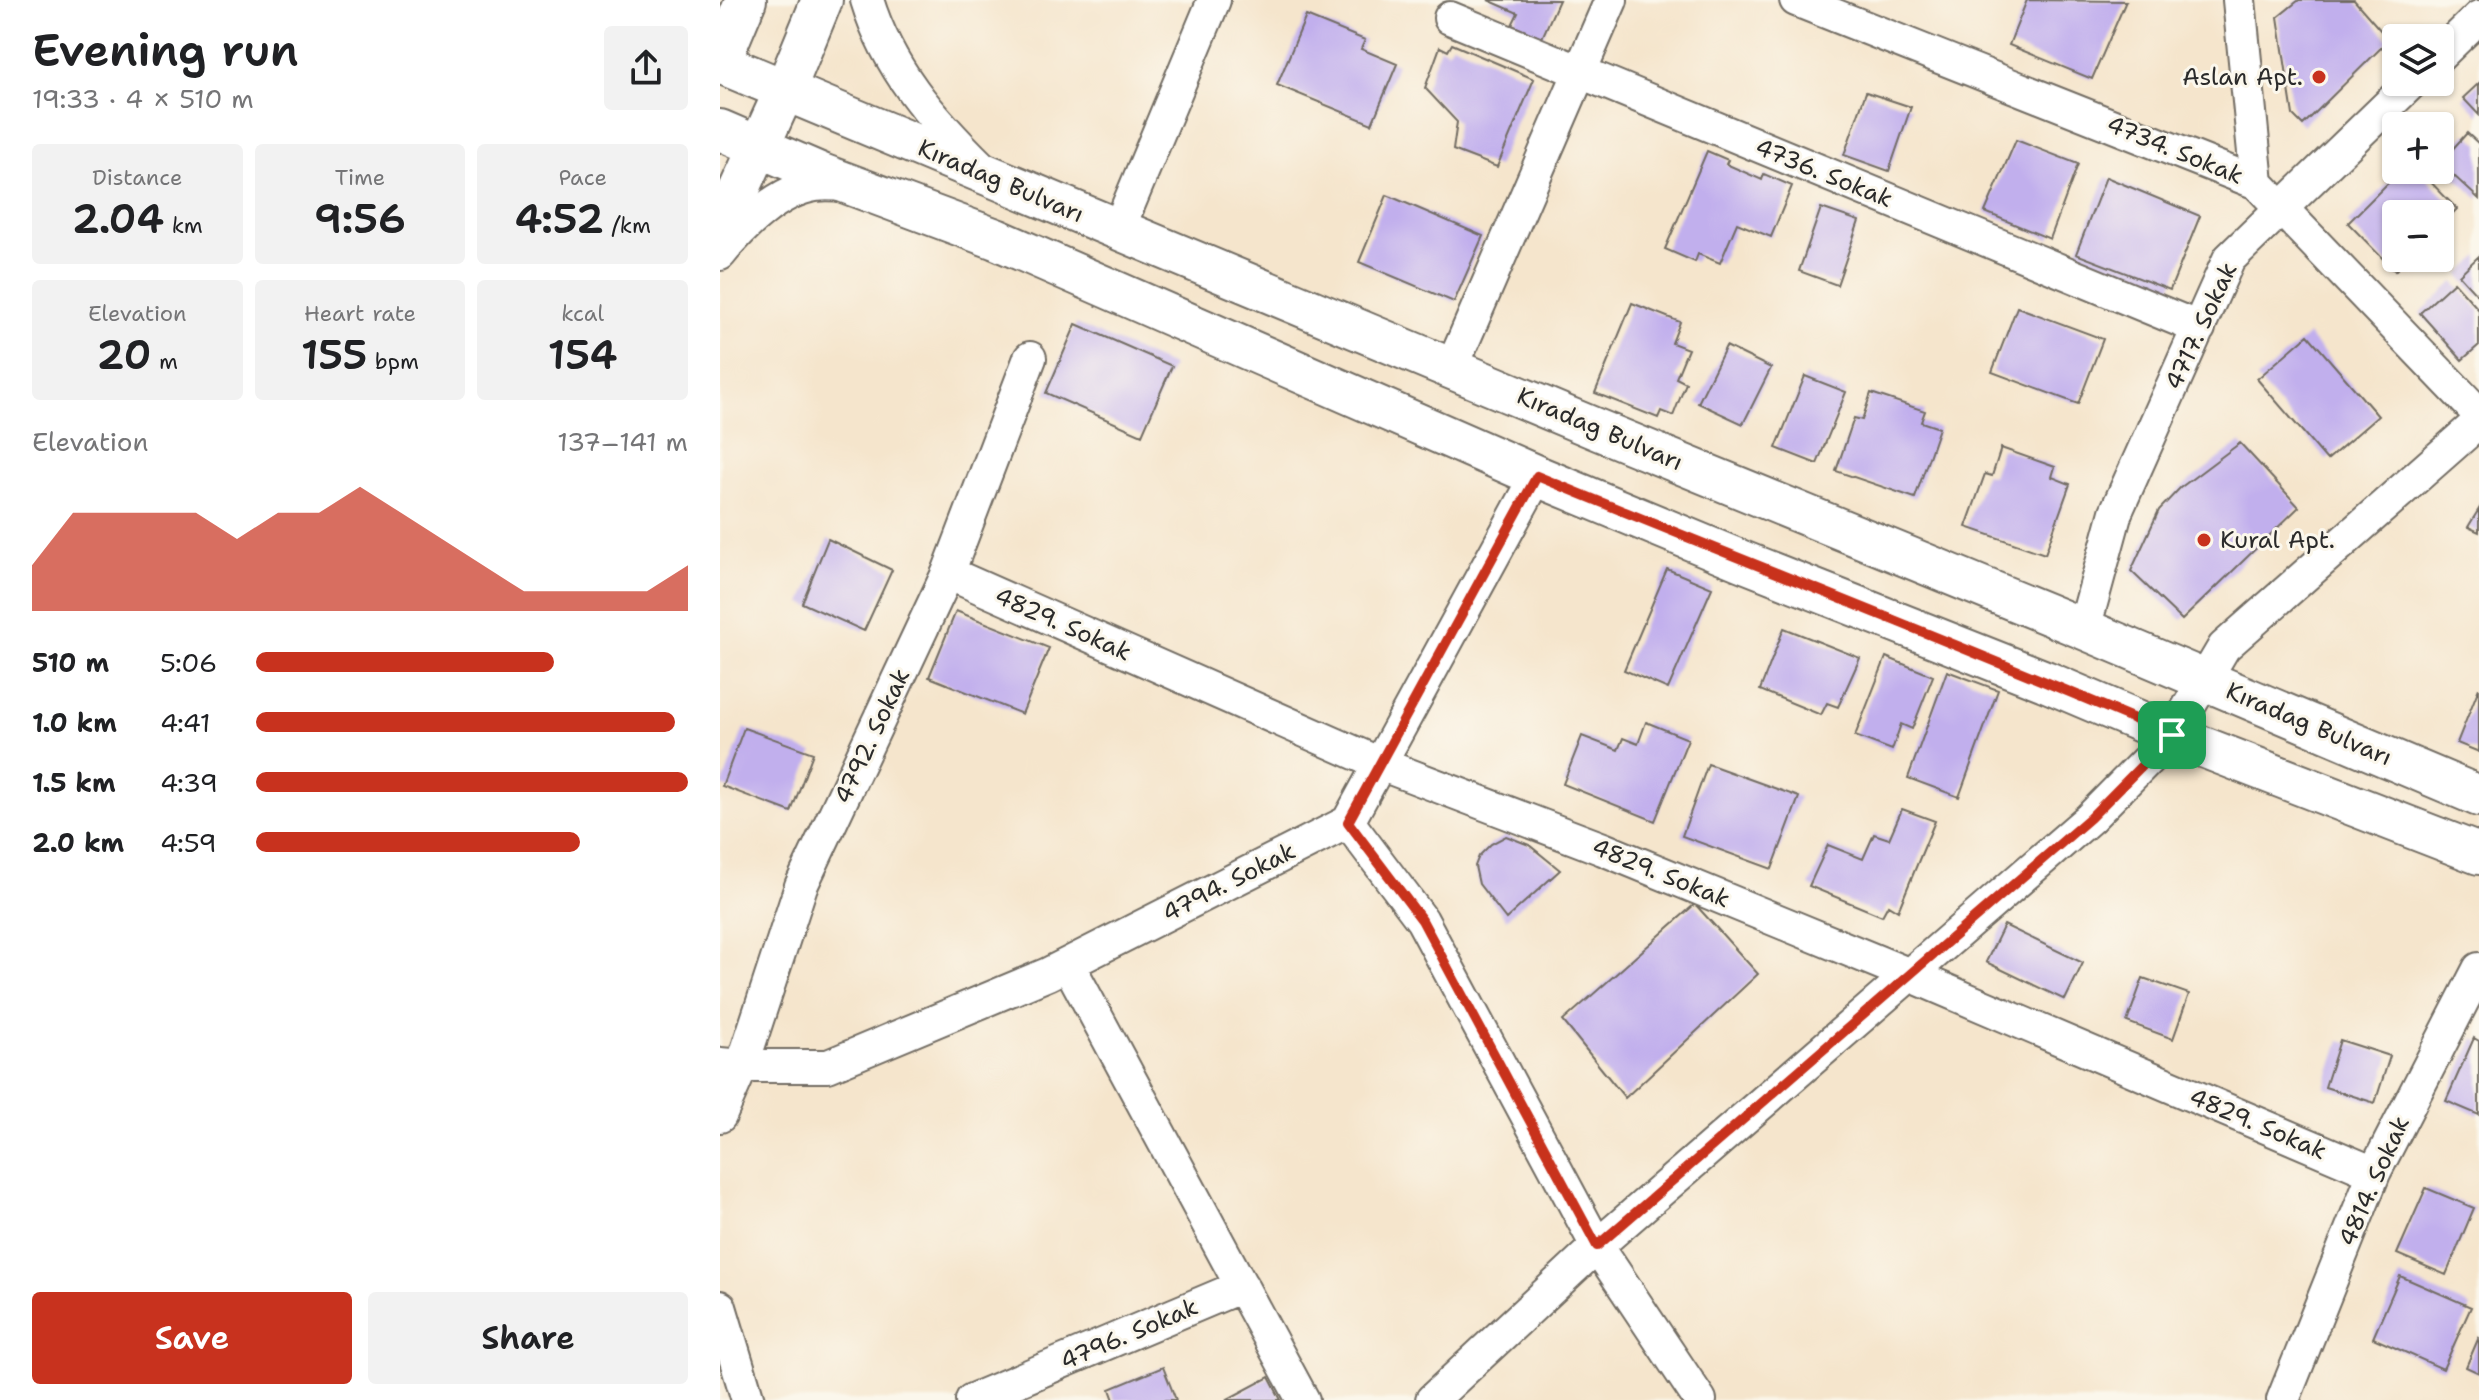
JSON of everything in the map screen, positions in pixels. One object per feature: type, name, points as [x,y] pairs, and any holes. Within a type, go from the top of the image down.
[{"type":"main road","points":[[720,63],[746,0]]},
{"type":"main road","points":[[720,232],[822,0]]},
{"type":"main road","name":"Kıradag Bulvarı","points":[[720,63],[2479,796]]},
{"type":"main road","points":[[720,130],[996,239],[1537,476],[1742,561],[2045,681],[2172,735],[2479,854]]},
{"type":"street","points":[[867,0],[877,31],[909,85],[946,133],[990,176]]},
{"type":"street","points":[[1118,230],[1214,0]]},
{"type":"street","points":[[1452,367],[1611,0]]},
{"type":"street","name":"4734. Sokak","points":[[1796,0],[2257,183],[2479,414]]},
{"type":"street","points":[[2239,0],[2257,183]]},
{"type":"street","points":[[2454,41],[2479,17]]},
{"type":"street","name":"4736. Sokak","points":[[1450,18],[2199,328]]},
{"type":"street","name":"4717. Sokak","points":[[2084,629],[2116,512],[2229,259],[2398,96]]},
{"type":"street","points":[[720,254],[740,229],[779,200],[815,185],[853,185]]},
{"type":"street","name":"4792. Sokak","points":[[720,1116],[731,1065],[801,886],[948,573],[1030,358]]},
{"type":"street","points":[[1432,1400],[1597,1246],[2090,818],[2172,735],[2224,647],[2479,422]]},
{"type":"street","points":[[1537,476],[1348,822],[1422,920],[1597,1246],[1700,1400]]},
{"type":"street","name":"4829. Sokak","points":[[948,573],[1380,764],[1603,849],[1910,975],[2374,1173]]},
{"type":"street","name":"4794. Sokak","points":[[731,1065],[828,1066],[1068,964],[1348,822]]},
{"type":"street","points":[[1068,964],[1303,1400]]},
{"type":"street","name":"4814. Sokak","points":[[2283,1400],[2374,1173],[2479,969]]},
{"type":"street","name":"4796. Sokak","points":[[972,1400],[1242,1286]]},
{"type":"street","points":[[720,1307],[748,1400]]},
{"type":"building","points":[[1488,0],[1559,0],[1542,38],[1512,25],[1518,13]]},
{"type":"building","points":[[2027,0],[2126,1],[2092,79],[2009,45]]},
{"type":"building","name":"Aslan Apt.","points":[[2299,0],[2354,0],[2382,32],[2382,47],[2303,125],[2293,115],[2278,17]]},
{"type":"building","points":[[1306,16],[1365,40],[1361,49],[1397,64],[1372,124],[1277,85]]},
{"type":"building","points":[[1452,44],[1534,79],[1497,167],[1453,150],[1457,122],[1425,88],[1440,47],[1448,51]]},
{"type":"building","points":[[2479,83],[2479,115],[2463,98]]},
{"type":"building","points":[[1866,92],[1911,107],[1889,171],[1844,155]]},
{"type":"building","points":[[2467,133],[2479,144],[2479,199],[2454,176],[2454,147]]},
{"type":"building","points":[[2016,140],[2078,164],[2050,239],[1985,212]]},
{"type":"building","points":[[1707,151],[1728,160],[1726,164],[1762,180],[1764,174],[1792,186],[1771,237],[1737,223],[1720,263],[1698,254],[1695,262],[1665,249]]},
{"type":"building","points":[[2106,177],[2200,216],[2170,290],[2076,254]]},
{"type":"building","points":[[2387,184],[2433,184],[2448,200],[2382,200],[2382,258],[2348,223]]},
{"type":"building","points":[[1387,195],[1483,236],[1454,302],[1359,262]]},
{"type":"building","points":[[1821,208],[1859,221],[1837,285],[1799,271]]},
{"type":"building","points":[[2479,256],[2479,297],[2459,275]]},
{"type":"building","points":[[2454,282],[2479,310],[2479,345],[2462,360],[2420,313]]},
{"type":"building","points":[[1632,303],[1680,322],[1672,343],[1688,349],[1676,378],[1686,383],[1673,416],[1661,411],[1658,418],[1595,393]]},
{"type":"building","points":[[2017,307],[2103,339],[2078,404],[1992,372]]},
{"type":"building","points":[[1076,324],[1172,366],[1142,435],[1046,393]]},
{"type":"building","points":[[2308,335],[2378,416],[2327,460],[2257,379]]},
{"type":"building","points":[[1726,346],[1771,368],[1743,424],[1698,403]]},
{"type":"building","points":[[1805,376],[1846,392],[1817,464],[1776,448]]},
{"type":"building","points":[[1871,393],[1925,411],[1921,422],[1939,428],[1915,498],[1836,471],[1854,418],[1862,420]]},
{"type":"building","name":"Kural Apt.","points":[[2240,443],[2299,507],[2182,620],[2131,571],[2159,510],[2180,488]]},
{"type":"building","points":[[2001,448],[2055,467],[2052,477],[2070,484],[2045,554],[1966,527],[1985,474],[1992,476]]},
{"type":"building","points":[[2479,509],[2479,532],[2468,527]]},
{"type":"building","points":[[828,539],[892,570],[864,631],[802,603]]},
{"type":"building","points":[[1667,569],[1712,588],[1668,689],[1624,670]]},
{"type":"building","points":[[956,611],[1049,648],[1022,714],[929,677]]},
{"type":"building","points":[[1784,628],[1860,658],[1838,707],[1827,703],[1821,715],[1760,690]]},
{"type":"building","points":[[1886,657],[1933,676],[1912,729],[1901,724],[1892,750],[1855,736]]},
{"type":"building","points":[[1947,671],[1998,690],[1959,797],[1908,778]]},
{"type":"building","points":[[2479,688],[2479,752],[2457,743]]},
{"type":"building","points":[[1646,722],[1688,739],[1655,821],[1563,784],[1582,736],[1618,750],[1623,738],[1638,744]]},
{"type":"building","points":[[744,728],[813,753],[791,812],[722,786]]},
{"type":"building","points":[[1708,764],[1799,797],[1772,869],[1682,836]]},
{"type":"building","points":[[1902,809],[1935,821],[1898,911],[1888,905],[1882,916],[1809,886],[1828,845],[1863,859],[1874,834],[1889,839]]},
{"type":"building","points":[[1506,836],[1529,845],[1560,870],[1506,919],[1479,884],[1475,866],[1479,856],[1491,844]]},
{"type":"building","points":[[1695,904],[1758,974],[1625,1098],[1563,1021]]},
{"type":"building","points":[[2004,925],[2083,963],[2065,1000],[1986,962]]},
{"type":"building","points":[[2143,978],[2189,994],[2173,1039],[2127,1022]]},
{"type":"building","points":[[2474,1038],[2479,1041],[2479,1115],[2446,1101]]},
{"type":"building","points":[[2340,1040],[2390,1056],[2375,1103],[2325,1087]]},
{"type":"building","points":[[2426,1188],[2474,1208],[2446,1275],[2397,1254]]},
{"type":"building","points":[[2400,1276],[2471,1307],[2443,1369],[2373,1338]]},
{"type":"building","points":[[2479,1337],[2479,1373],[2466,1367]]},
{"type":"building","points":[[1163,1367],[1176,1400],[1114,1400],[1110,1389]]},
{"type":"building","points":[[1269,1377],[1281,1400],[1226,1400]]},
{"type":"place","name":"Aslan Apt.","points":[[2319,77]]},
{"type":"place","name":"Kural Apt.","points":[[2204,540]]},
{"type":"route","points":[[1537,476],[2172,735],[2090,818],[1597,1246],[1422,920],[1348,822],[1537,476]]}]
